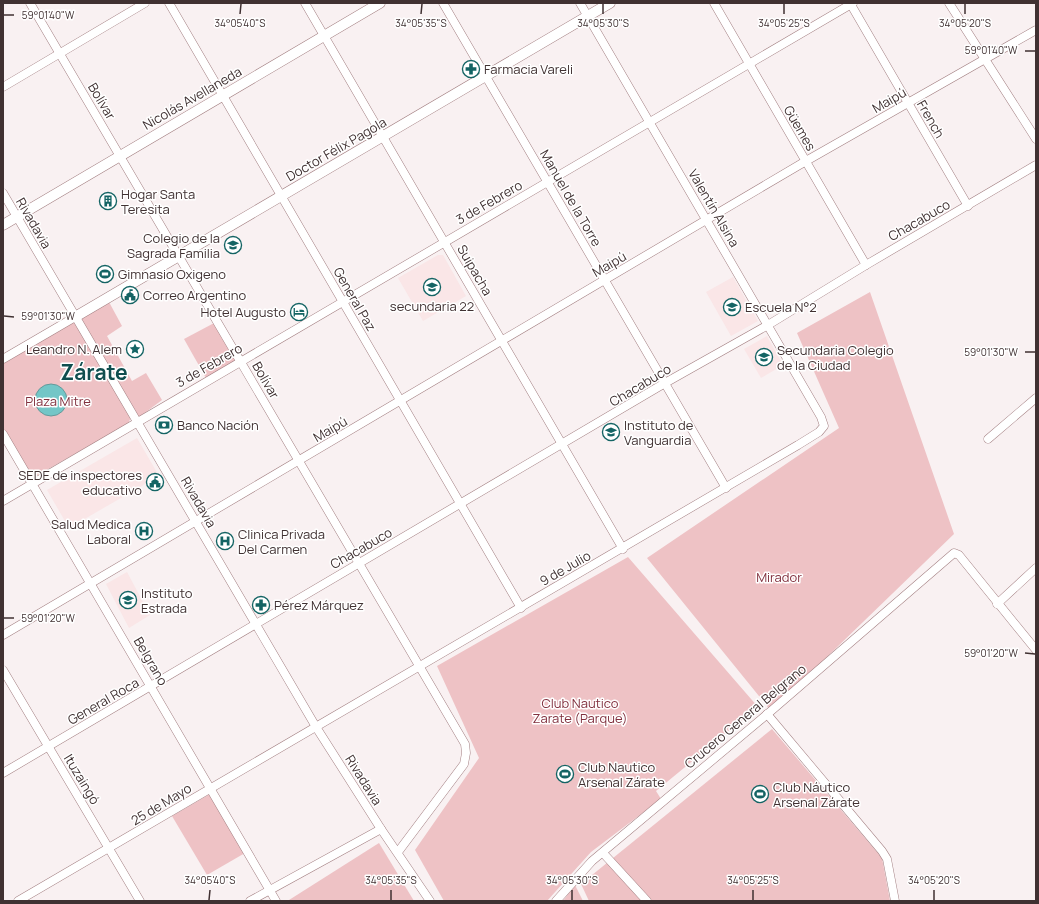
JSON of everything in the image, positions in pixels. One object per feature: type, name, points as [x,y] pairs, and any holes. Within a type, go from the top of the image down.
[{"type":"street","name":"Bolívar","points":[[30,3],[121,155],[419,667],[462,738],[466,753],[464,764],[398,852]]},
{"type":"street","points":[[3,87],[145,3]]},
{"type":"street","name":"General Paz","points":[[169,3],[521,608]]},
{"type":"street","name":"Suipacha","points":[[306,3],[623,548]]},
{"type":"street","name":"Nicolás Avellaneda","points":[[3,225],[380,3]]},
{"type":"street","name":"Manuel de la Torre","points":[[443,3],[726,488]]},
{"type":"street","name":"Valentín Alsina","points":[[580,3],[821,417],[824,426]]},
{"type":"street","name":"Doctor Félix Pagola","points":[[75,317],[610,3]]},
{"type":"street","name":"Güemes","points":[[714,3],[866,265]]},
{"type":"street","name":"3 de Febrero","points":[[3,501],[851,3]]},
{"type":"street","name":"French","points":[[851,3],[968,206]]},
{"type":"street","points":[[949,3],[1036,139]]},
{"type":"street","name":"Maipú","points":[[3,635],[707,221],[806,161],[1036,30]]},
{"type":"street","name":"Chacabuco","points":[[256,625],[359,563],[563,445],[665,383],[768,326],[866,265],[1036,165]]},
{"type":"street","name":"Rivadavia","points":[[3,194],[316,727],[381,829],[430,901]]},
{"type":"street","points":[[3,359],[75,317]]},
{"type":"street","points":[[988,439],[1036,398]]},
{"type":"street","name":"9 de Julio","points":[[316,727],[798,446],[819,432],[824,426]]},
{"type":"street","name":"Belgrano","points":[[3,434],[152,686],[276,901]]},
{"type":"street","name":"Crucero General Belgrano","points":[[556,901],[592,861],[767,714],[954,553],[958,555],[997,604]]},
{"type":"street","points":[[1036,568],[997,604],[1036,650]]},
{"type":"street","name":"General Roca","points":[[3,773],[256,625]]},
{"type":"street","name":"Ituzaingó","points":[[3,670],[140,901]]},
{"type":"street","points":[[767,714],[882,851],[887,859],[895,901]]},
{"type":"street","name":"25 de Mayo","points":[[18,901],[316,727]]},
{"type":"street","points":[[250,901],[381,829]]},
{"type":"street","points":[[603,853],[647,901]]},
{"type":"shaded area","name":"secundaria 22","points":[[438,255],[443,255],[466,296],[423,321],[398,278]]},
{"type":"shaded area","name":"Escuela N°2","points":[[733,277],[758,321],[731,336],[706,292]]},
{"type":"shaded area","name":"Secundaria Colegio de la Ciudad","points":[[767,336],[783,365],[761,378],[744,349]]},
{"type":"shaded area","points":[[137,438],[159,476],[69,528],[47,490]]},
{"type":"shaded area","name":"Instituto Estrada","points":[[127,572],[150,615],[129,628],[106,584]]},
{"type":"green space","name":"Mirador","points":[[870,292],[954,534],[771,711],[647,558],[839,428],[797,333]]},
{"type":"green space","points":[[109,302],[122,326],[107,336],[132,381],[146,373],[162,400],[138,418],[80,320]]},
{"type":"green space","name":"Plaza Mitre","points":[[74,322],[131,417],[128,424],[34,477],[31,475],[3,428],[3,362]]},
{"type":"green space","points":[[216,322],[238,360],[206,378],[184,339]]},
{"type":"green space","name":"Club Nautico Zarate (Parque)","points":[[628,557],[758,707],[656,791],[661,799],[591,852],[547,901],[444,901],[415,850],[479,758],[437,666]]},
{"type":"green space","name":"Club Náutico Arsenal Zárate","points":[[772,729],[882,858],[890,901],[589,901],[581,884]]},
{"type":"green space","points":[[210,794],[245,853],[207,875],[172,816]]},
{"type":"green space","points":[[379,843],[414,901],[289,900]]},
{"type":"green space","points":[[575,885],[583,901],[563,901]]},
{"type":"water","points":[[48,384],[54,384],[64,391],[67,400],[66,406],[60,413],[54,416],[48,416],[38,409],[35,403],[35,397],[42,387]]},
{"type":"place","name":"Farmacia Vareli","points":[[471,69]]},
{"type":"place","name":"Hogar Santa Teresita","points":[[108,201]]},
{"type":"place","name":"Colegio de la Sagrada Familia","points":[[233,245]]},
{"type":"place","name":"Gimnasio Oxigeno","points":[[105,274]]},
{"type":"place","name":"secundaria 22","points":[[432,287]]},
{"type":"place","name":"Correo Argentino","points":[[130,295]]},
{"type":"place","name":"Escuela N°2","points":[[732,307]]},
{"type":"place","name":"Hotel Augusto","points":[[299,312]]},
{"type":"place","name":"Leandro N. Alem","points":[[135,349]]},
{"type":"place","name":"Secundaria Colegio de la Ciudad","points":[[764,357]]},
{"type":"place","name":"Banco Nación","points":[[164,425]]},
{"type":"place","name":"Instituto de Vanguardia","points":[[611,432]]},
{"type":"place","name":"SEDE de inspectores educativo","points":[[155,482]]},
{"type":"place","name":"Salud Medica Laboral","points":[[144,531]]},
{"type":"place","name":"Clinica Privada Del Carmen","points":[[225,541]]},
{"type":"place","name":"Instituto Estrada","points":[[128,600]]},
{"type":"place","name":"Pérez Márquez","points":[[261,605]]},
{"type":"place","name":"Club Nautico Arsenal Zárate","points":[[565,774]]},
{"type":"place","name":"Club Náutico Arsenal Zárate","points":[[760,794]]},
{"type":"district","name":"Zárate","points":[[94,373]]}]
